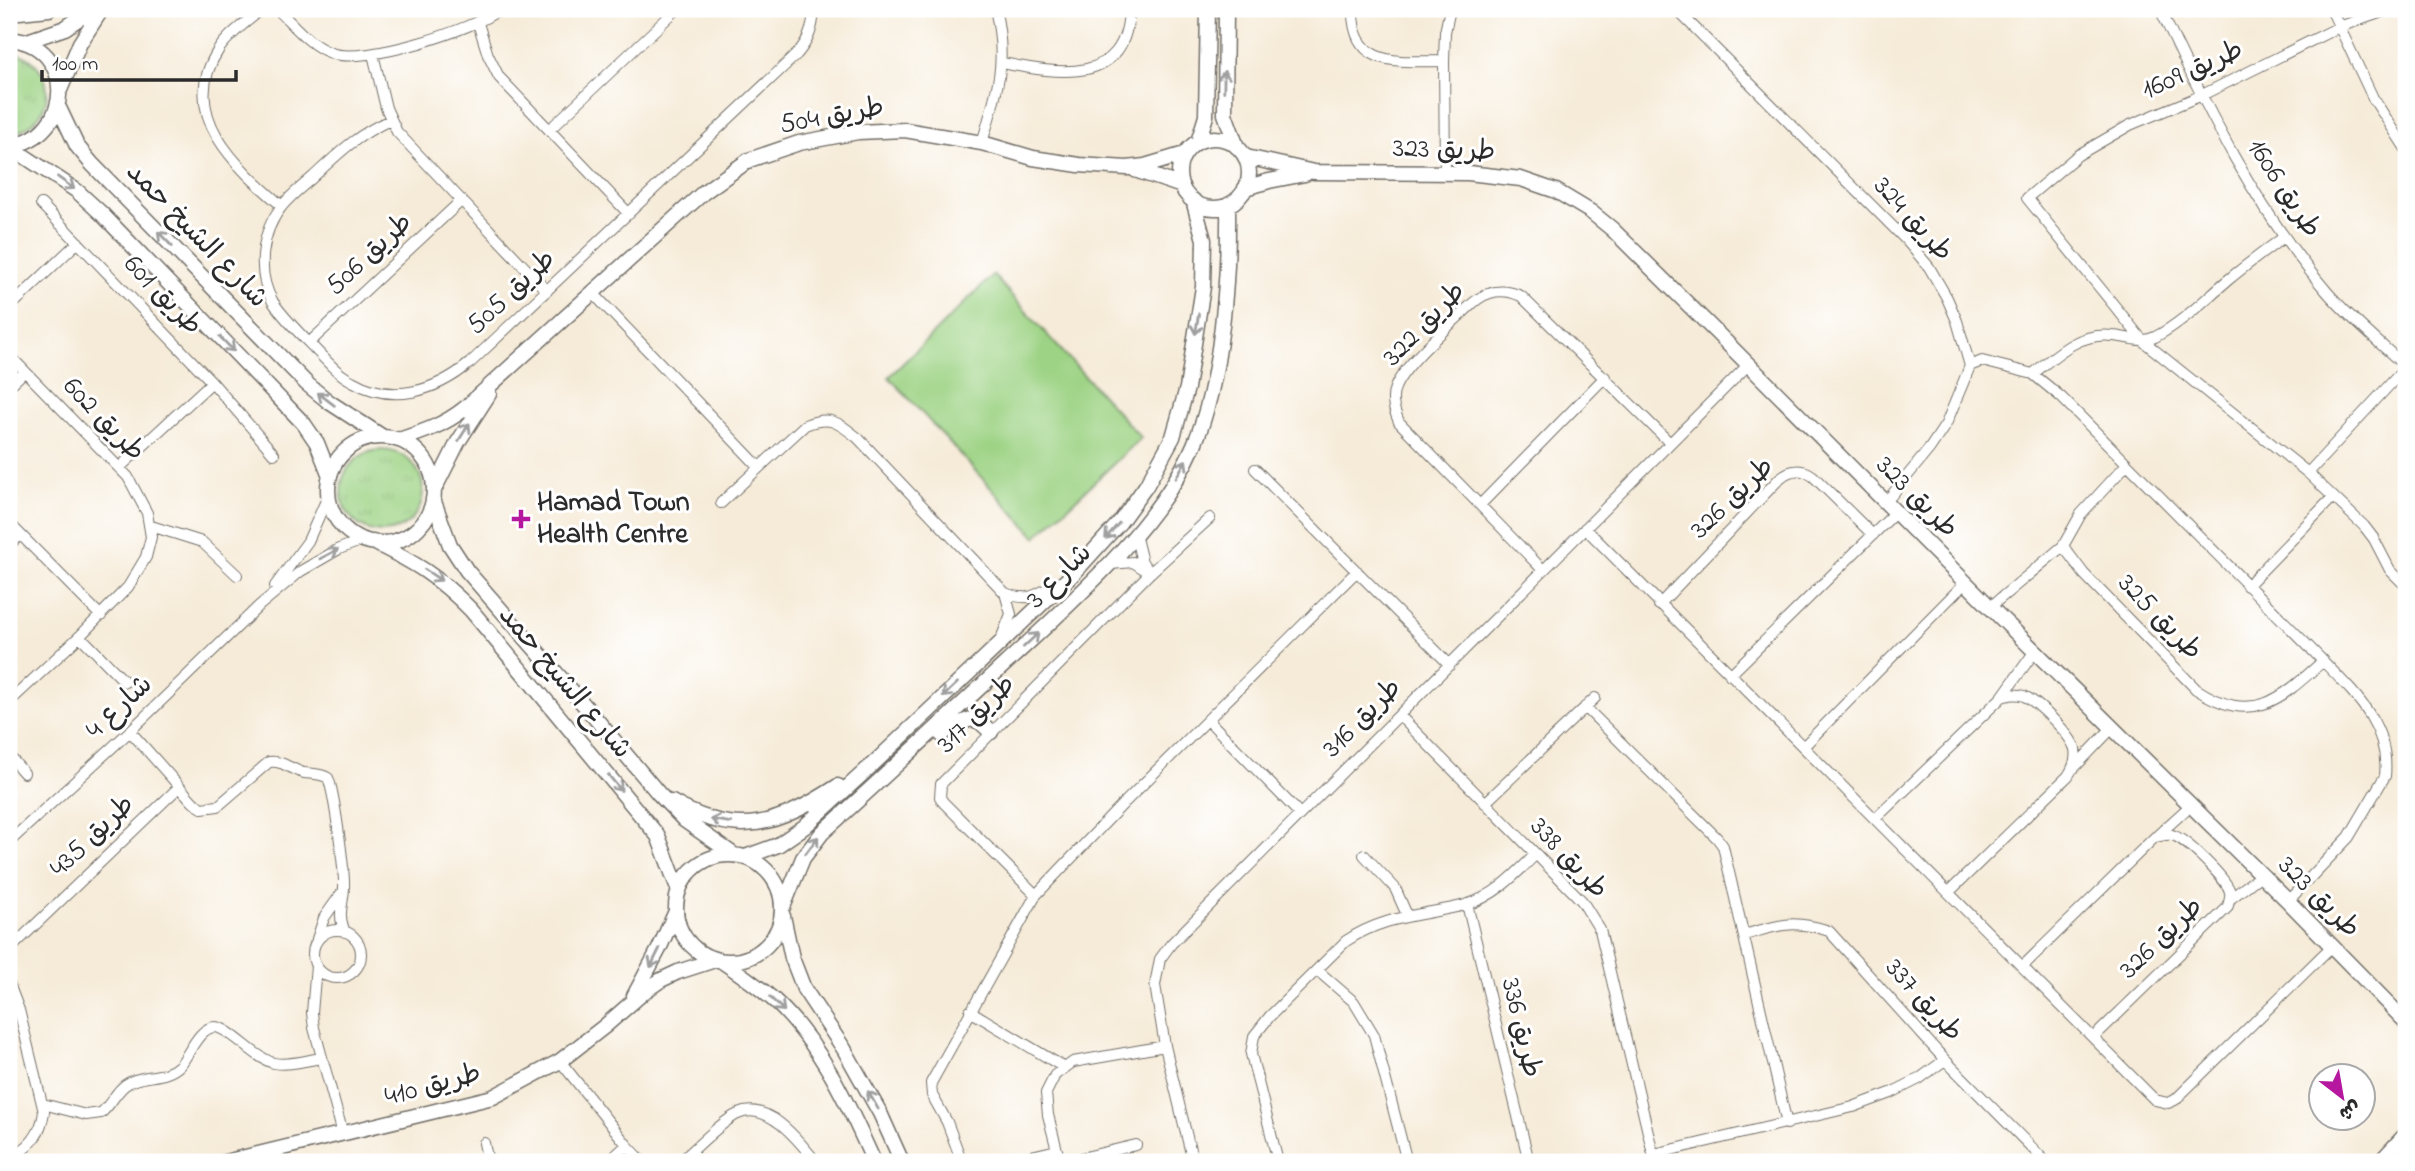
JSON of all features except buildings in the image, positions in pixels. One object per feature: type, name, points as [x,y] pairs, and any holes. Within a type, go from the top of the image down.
[{"type":"street","points":[[9,13],[49,9]]},
{"type":"street","points":[[9,39],[24,42],[65,28],[93,9]]},
{"type":"street","points":[[9,146],[28,142],[50,123],[80,43],[102,9]]},
{"type":"street","points":[[262,9],[219,49],[206,82],[205,103],[209,122],[232,159],[282,206]]},
{"type":"street","points":[[277,9],[320,48],[342,56],[373,54],[478,23],[500,9]]},
{"type":"street","points":[[549,130],[677,9]]},
{"type":"street","name":"طريق 505","points":[[390,120],[354,139],[282,206],[269,228],[263,251],[264,276],[272,300],[287,320],[337,371],[366,388],[398,394],[418,392],[455,376],[547,291],[797,54],[807,41],[813,25],[814,9]]},
{"type":"street","points":[[982,143],[998,88],[1002,63],[1000,30],[995,9]]},
{"type":"street","points":[[1002,63],[1068,73],[1097,66],[1119,45],[1125,33],[1129,9]]},
{"type":"street","points":[[1208,9],[1204,128],[1198,142],[1185,154],[1180,175],[1182,186],[1193,200],[1210,207],[1228,205],[1235,201],[1245,188],[1249,173],[1225,114],[1226,9]]},
{"type":"street","points":[[1353,9],[1356,37],[1375,56],[1392,61],[1444,61]]},
{"type":"street","points":[[1445,173],[1444,61],[1445,32],[1450,9]]},
{"type":"street","name":"طريق 324","points":[[1675,9],[1906,240],[1929,267],[1957,321],[1970,366]]},
{"type":"street","name":"طريق 1606","points":[[2160,9],[2200,96],[2260,202],[2284,237],[2330,296],[2406,367]]},
{"type":"street","points":[[2331,9],[2373,99],[2406,149]]},
{"type":"street","name":"طريق 1609","points":[[2143,341],[2027,198],[2060,170],[2130,125],[2200,96],[2339,27],[2391,9]]},
{"type":"street","points":[[478,23],[488,55],[499,77],[629,214]]},
{"type":"street","name":"شارع الشيخ حمد","points":[[24,42],[39,50],[52,64],[59,82],[59,99],[77,146],[92,164],[287,364],[329,402],[383,437]]},
{"type":"street","points":[[373,54],[390,120],[404,143],[462,200],[547,291]]},
{"type":"street","name":"طريق 504","points":[[399,440],[428,431],[449,420],[500,378],[704,192],[750,160],[799,143],[858,132],[905,130],[982,143],[1033,158],[1127,168],[1146,172],[1182,186]]},
{"type":"street","points":[[1198,142],[1223,139],[1242,152]]},
{"type":"street","name":"شارع الشيخ حمد","points":[[9,146],[70,185],[102,214],[304,424],[317,443],[330,476]]},
{"type":"street","name":"طريق 323","points":[[1242,152],[1314,172]]},
{"type":"street","name":"طريق 504","points":[[1127,168],[1145,166],[1185,154]]},
{"type":"street","name":"طريق 323","points":[[1245,188],[1314,172],[1476,174],[1521,179],[1556,191],[1580,205],[1612,229],[2288,901],[2406,1022]]},
{"type":"street","name":"طريق 506","points":[[309,343],[462,200]]},
{"type":"street","name":"شارع 3","points":[[739,856],[778,845],[804,827],[1073,573],[1120,522],[1146,486],[1173,437],[1187,388],[1203,287],[1204,240],[1193,200]]},
{"type":"street","name":"طريق 601","points":[[41,204],[212,382],[274,454]]},
{"type":"street","name":"شارع 3","points":[[783,911],[791,884],[808,849],[821,832],[1053,620],[1135,534],[1171,487],[1193,448],[1203,423],[1221,332],[1228,205]]},
{"type":"street","points":[[2143,341],[2161,333],[2284,237]]},
{"type":"street","points":[[9,308],[78,242]]},
{"type":"street","name":"طريق 322","points":[[1543,570],[1399,422],[1393,408],[1394,391],[1401,375],[1480,297],[1488,293],[1513,292],[1528,301],[1670,443]]},
{"type":"street","points":[[593,293],[759,467]]},
{"type":"street","points":[[2033,374],[2070,344],[2084,338],[2112,335],[2143,341],[2308,473],[2370,533],[2390,570],[2406,586]]},
{"type":"street","name":"طريق 602","points":[[9,355],[128,477],[142,500],[151,526]]},
{"type":"street","points":[[1730,675],[1873,536],[1945,425],[1970,366],[1982,361],[2033,374],[2061,397],[2323,661],[2363,703],[2374,719],[2381,737],[2385,776],[2349,836],[2288,901]]},
{"type":"street","name":"طريق 316","points":[[1193,1162],[1165,1046],[1154,985],[1160,959],[1171,944],[1748,365]]},
{"type":"street","points":[[2308,473],[2406,367]]},
{"type":"street","points":[[9,386],[24,372]]},
{"type":"street","points":[[1480,505],[1605,377]]},
{"type":"street","name":"طريق 504","points":[[434,494],[458,442],[500,378]]},
{"type":"street","points":[[119,468],[212,382]]},
{"type":"street","points":[[721,503],[805,425],[818,420],[831,420],[858,438],[1005,593],[1023,599],[1042,592],[1073,573]]},
{"type":"street","points":[[383,437],[399,440],[414,448],[430,470],[434,494],[426,519],[412,533],[394,541],[368,541],[354,536],[334,515],[328,496],[334,467],[347,450],[365,440],[383,437]]},
{"type":"street","points":[[1990,607],[2063,546],[2081,513],[2126,465]]},
{"type":"street","points":[[1255,469],[1450,665]]},
{"type":"street","name":"طريق 326","points":[[1659,605],[1780,478],[1790,471],[1802,471],[1813,476],[1873,536]]},
{"type":"street","name":"شارع الشيخ حمد","points":[[434,494],[450,545],[467,570],[659,794],[684,820],[739,856]]},
{"type":"street","name":"شارع 4","points":[[260,606],[300,553],[328,496]]},
{"type":"street","points":[[2247,586],[2333,497]]},
{"type":"street","name":"طريق 317","points":[[1036,895],[943,802],[940,790],[945,779],[1150,573],[1210,518]]},
{"type":"street","points":[[9,523],[101,616]]},
{"type":"street","points":[[9,702],[101,616],[138,573],[146,556],[151,526],[202,541],[237,575]]},
{"type":"street","points":[[1585,528],[2155,1100],[2168,1103],[2175,1100],[2332,946]]},
{"type":"street","points":[[1135,534],[1142,562],[1150,573]]},
{"type":"street","points":[[9,545],[20,535]]},
{"type":"street","name":"شارع الشيخ حمد","points":[[368,541],[416,564],[446,584],[471,610],[658,836],[679,891]]},
{"type":"street","name":"شارع 4","points":[[9,842],[260,606],[301,571],[339,549],[368,541]]},
{"type":"street","name":"طريق 325","points":[[2063,546],[2084,574],[2196,689],[2214,701],[2235,707],[2256,706],[2276,700],[2294,688],[2323,661]]},
{"type":"street","points":[[1107,565],[1133,562],[1150,573]]},
{"type":"street","points":[[962,1162],[953,1134],[931,1089],[933,1078],[1036,895],[1061,866],[1357,570]]},
{"type":"street","points":[[1803,747],[1966,582]]},
{"type":"street","points":[[999,644],[1010,614],[1005,593]]},
{"type":"street","points":[[80,636],[125,682]]},
{"type":"street","points":[[1875,819],[2002,697],[2035,651]]},
{"type":"street","points":[[2002,697],[2017,694],[2024,696],[2066,733],[2074,746],[2073,769]]},
{"type":"street","points":[[1485,803],[1595,698]]},
{"type":"street","points":[[1585,707],[1723,846],[1787,1124]]},
{"type":"street","name":"طريق 338","points":[[1399,715],[1582,901],[1600,930],[1654,1158],[1853,1107],[1891,1094],[1919,1079],[1945,1060]]},
{"type":"street","points":[[874,786],[908,766],[950,727],[962,721],[971,719],[980,722],[991,732]]},
{"type":"street","points":[[1208,720],[1300,814]]},
{"type":"street","points":[[1950,892],[2112,727]]},
{"type":"street","points":[[130,731],[197,806],[208,809],[218,806],[269,762],[277,761],[298,771],[325,776],[332,793],[344,891],[340,907],[345,932]]},
{"type":"street","points":[[9,756],[24,773]]},
{"type":"street","points":[[659,794],[700,817],[741,825],[765,822],[791,814],[814,802],[872,765]]},
{"type":"street","name":"طريق 435","points":[[9,950],[179,787]]},
{"type":"street","points":[[2022,966],[2191,805]]},
{"type":"street","name":"طريق 326","points":[[2094,1037],[2227,908],[2230,899],[2230,891],[2221,877],[2180,838],[2164,835],[2155,837]]},
{"type":"street","points":[[1364,855],[1395,888],[1407,915]]},
{"type":"street","points":[[1278,1162],[1251,1054],[1254,1036],[1270,1016],[1346,941],[1360,932],[1407,915],[1467,904],[1504,885],[1535,855]]},
{"type":"street","points":[[874,1162],[856,1121],[821,1058],[799,1028],[776,1003],[719,961],[703,955],[684,937],[676,911],[679,891],[685,878],[706,860],[720,856],[739,856],[757,862],[776,881],[792,958],[804,989],[844,1049],[880,1112],[902,1162]]},
{"type":"street","points":[[2230,899],[2261,875]]},
{"type":"street","points":[[343,1134],[313,1021],[316,966],[313,951],[328,911],[344,891]]},
{"type":"street","name":"طريق 336","points":[[1467,904],[1529,1162]]},
{"type":"street","name":"طريق 410","points":[[630,1003],[650,968],[676,911]]},
{"type":"street","points":[[719,961],[737,961],[763,950],[779,928],[783,911]]},
{"type":"street","name":"طريق 337","points":[[1744,935],[1784,924],[1806,923],[1829,931],[1945,1060],[2046,1162]]},
{"type":"street","points":[[316,966],[323,974],[334,978],[347,976],[353,973],[361,958],[357,941],[345,932],[327,933],[317,941]]},
{"type":"street","name":"طريق 410","points":[[225,1162],[493,1097],[560,1061],[630,1003],[670,976],[719,961]]},
{"type":"street","points":[[1317,970],[1354,1002],[1374,1035],[1407,1162]]},
{"type":"street","points":[[314,997],[334,978]]},
{"type":"street","points":[[9,984],[15,996],[43,1104],[43,1120],[37,1136],[26,1149],[9,1157]]},
{"type":"street","points":[[970,1012],[1065,1068]]},
{"type":"street","points":[[43,1104],[86,1115],[101,1113],[129,1083],[175,1069],[204,1032],[211,1028],[223,1029],[260,1057],[273,1063],[322,1058]]},
{"type":"street","points":[[1136,1144],[1062,1162],[1048,1115],[1046,1093],[1055,1075],[1073,1062],[1165,1046]]},
{"type":"street","points":[[560,1061],[643,1162]]},
{"type":"street","points":[[680,1162],[734,1116],[751,1110],[778,1122],[816,1162]]},
{"type":"street","points":[[2380,1162],[2406,1134]]},
{"type":"street","points":[[484,1143],[488,1162]]},
{"type":"street","points":[[608,1162],[627,1145]]},
{"type":"street","points":[[1006,1162],[1057,1150]]},
{"type":"green space","points":[[9,51],[26,57],[38,66],[45,79],[47,92],[44,106],[37,118],[25,128],[9,134]]},
{"type":"green space","points":[[993,275],[1141,438],[1036,537],[889,377]]},
{"type":"green space","points":[[382,450],[398,454],[411,462],[419,475],[423,491],[419,507],[411,520],[398,528],[382,532],[366,528],[353,520],[345,507],[341,491],[345,475],[353,462],[366,454]]},
{"type":"place","name":"Hamad Town Health Centre","points":[[521,519]]}]
